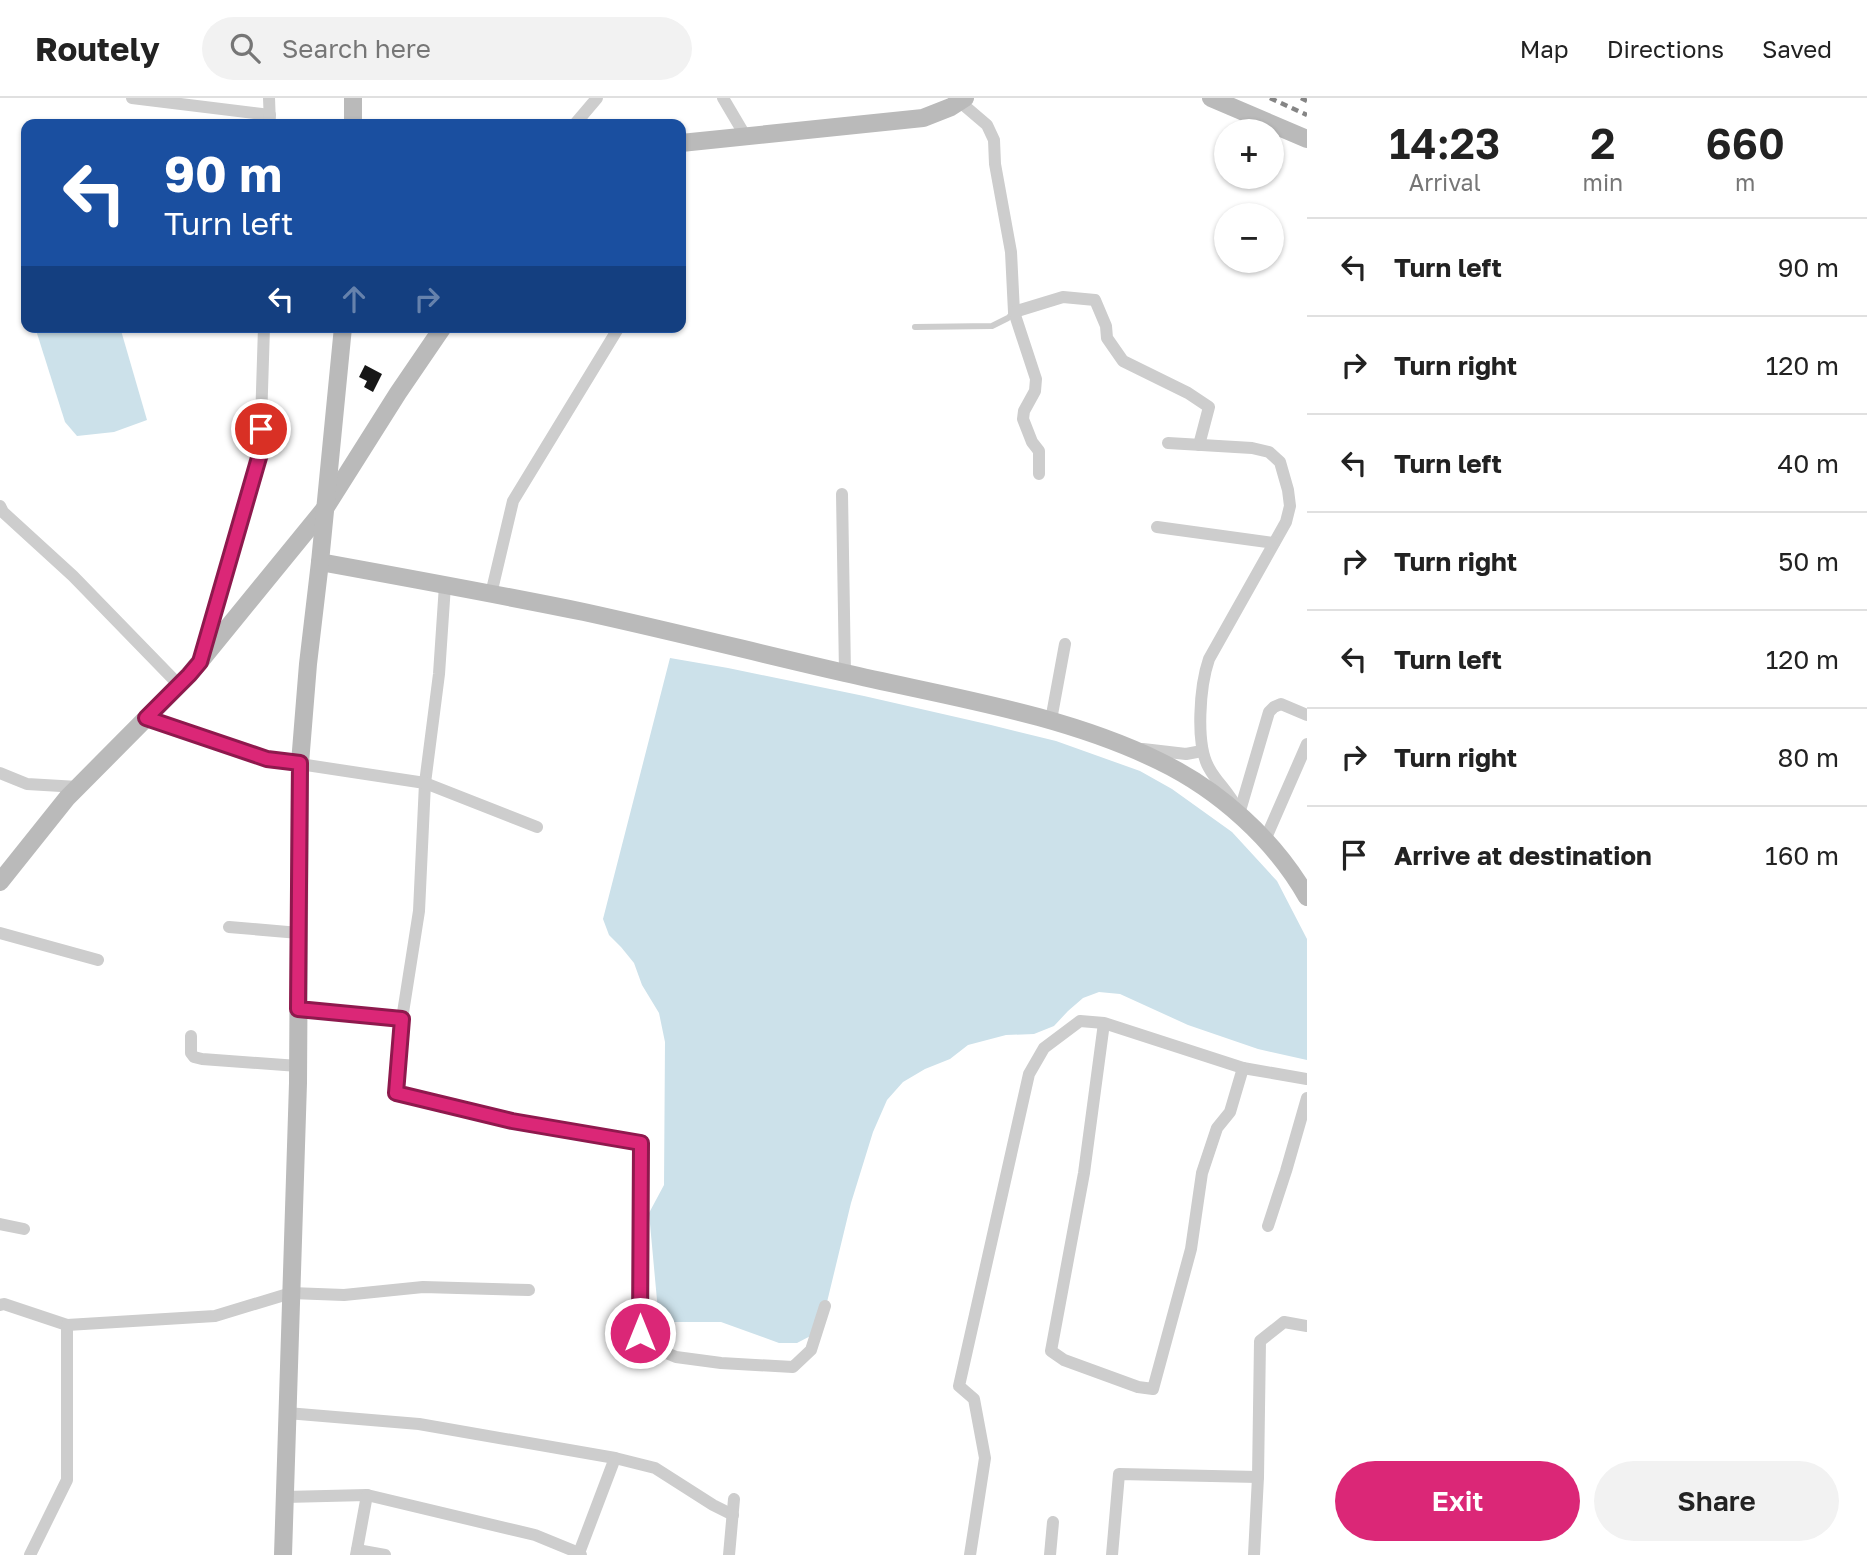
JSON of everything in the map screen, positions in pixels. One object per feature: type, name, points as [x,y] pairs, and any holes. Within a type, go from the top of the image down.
[{"type":"street","points":[[132,98],[270,119],[269,98]]},
{"type":"street","points":[[353,98],[353,119]]},
{"type":"street","points":[[579,119],[597,98]]},
{"type":"street","points":[[723,98],[746,137]]},
{"type":"street","points":[[1211,98],[1307,139]]},
{"type":"street","points":[[686,143],[923,118],[962,100],[987,125],[994,140],[995,164],[1011,252],[1014,312],[1036,379],[1035,391],[1024,411],[1023,419],[1032,442],[1039,451],[1039,474]]},
{"type":"street","points":[[1014,312],[1063,297],[1095,300],[1106,326],[1107,338],[1124,361],[1188,393],[1209,407],[1199,445]]},
{"type":"street","points":[[200,662],[260,454],[264,333]]},
{"type":"street","points":[[283,1555],[298,1066],[300,763],[342,333]]},
{"type":"street","points":[[0,882],[67,798],[200,662],[326,507],[439,333]]},
{"type":"street","points":[[491,594],[513,501],[615,333]]},
{"type":"street","points":[[1168,443],[1252,448],[1269,452],[1280,462],[1288,490],[1290,506],[1286,522],[1209,659],[1205,671],[1200,727],[1202,751],[1209,768],[1232,798],[1239,814]]},
{"type":"street","points":[[842,494],[845,673]]},
{"type":"street","points":[[0,506],[3,512],[73,576],[179,685]]},
{"type":"street","points":[[1157,527],[1274,543]]},
{"type":"street","points":[[320,562],[585,612],[1051,720],[1129,747],[1184,775],[1239,814],[1265,840],[1307,897]]},
{"type":"street","points":[[445,585],[439,674],[425,783],[419,911],[402,1019],[396,1093],[512,1121],[641,1143],[640,1333],[645,1344],[676,1357],[721,1363],[793,1367],[811,1350],[825,1306]]},
{"type":"street","points":[[1051,720],[1065,644]]},
{"type":"street","points":[[1239,814],[1269,712],[1281,705],[1307,715]]},
{"type":"street","points":[[146,718],[267,759],[425,783],[537,827]]},
{"type":"street","points":[[1129,747],[1177,753],[1202,751]]},
{"type":"street","points":[[1265,840],[1306,748]]},
{"type":"street","points":[[0,773],[27,784],[78,787]]},
{"type":"street","points":[[229,927],[299,933]]},
{"type":"street","points":[[0,933],[98,960]]},
{"type":"street","points":[[298,1009],[402,1019]]},
{"type":"street","points":[[970,1555],[985,1458],[974,1399],[959,1386],[1030,1074],[1044,1048],[1080,1021],[1104,1023],[1242,1068],[1307,1079]]},
{"type":"street","points":[[1104,1023],[1084,1173],[1051,1351],[1064,1360],[1138,1387],[1153,1389],[1191,1249],[1202,1173],[1217,1128],[1230,1112],[1242,1068]]},
{"type":"street","points":[[191,1036],[191,1053],[194,1057],[298,1066]]},
{"type":"street","points":[[1268,1226],[1307,1098]]},
{"type":"street","points":[[0,1224],[24,1229]]},
{"type":"street","points":[[0,1304],[66,1325],[215,1316],[291,1293],[344,1295],[423,1287],[529,1290]]},
{"type":"street","points":[[1254,1555],[1258,1477],[1259,1341],[1284,1322],[1307,1325]]},
{"type":"street","points":[[30,1555],[67,1480],[66,1325]]},
{"type":"street","points":[[287,1413],[419,1424],[615,1458],[655,1468],[733,1515]]},
{"type":"street","points":[[285,1497],[367,1495],[535,1535],[580,1554],[615,1458]]},
{"type":"street","points":[[1112,1555],[1119,1474],[1258,1477]]},
{"type":"street","points":[[367,1495],[356,1552],[385,1555]]},
{"type":"street","points":[[729,1555],[734,1499]]},
{"type":"street","points":[[1050,1555],[1053,1522]]},
{"type":"lane","points":[[915,327],[992,326],[1014,312]]},
{"type":"water","points":[[37,333],[122,333],[147,420],[114,432],[77,436],[65,422]]},
{"type":"water","points":[[670,658],[864,696],[1056,741],[1140,771],[1172,789],[1232,832],[1277,881],[1307,939],[1307,1060],[1258,1049],[1188,1025],[1120,994],[1099,992],[1083,998],[1054,1026],[1034,1034],[1006,1035],[968,1045],[950,1059],[903,1082],[887,1100],[873,1132],[851,1203],[820,1331],[797,1343],[779,1343],[721,1322],[659,1322],[649,1213],[664,1185],[665,1042],[659,1013],[642,985],[634,963],[609,935],[603,919]]},
{"type":"building","points":[[365,365],[382,374],[373,392],[364,387],[367,381],[359,377]]},
{"type":"railway","points":[[1270,98],[1307,115]]},
{"type":"railway","points":[[1301,98],[1307,101]]},
{"type":"route","points":[[261,429],[260,454],[200,662],[146,718],[267,759],[300,763],[298,1009],[402,1019],[396,1093],[512,1121],[641,1143],[640,1333]]}]
